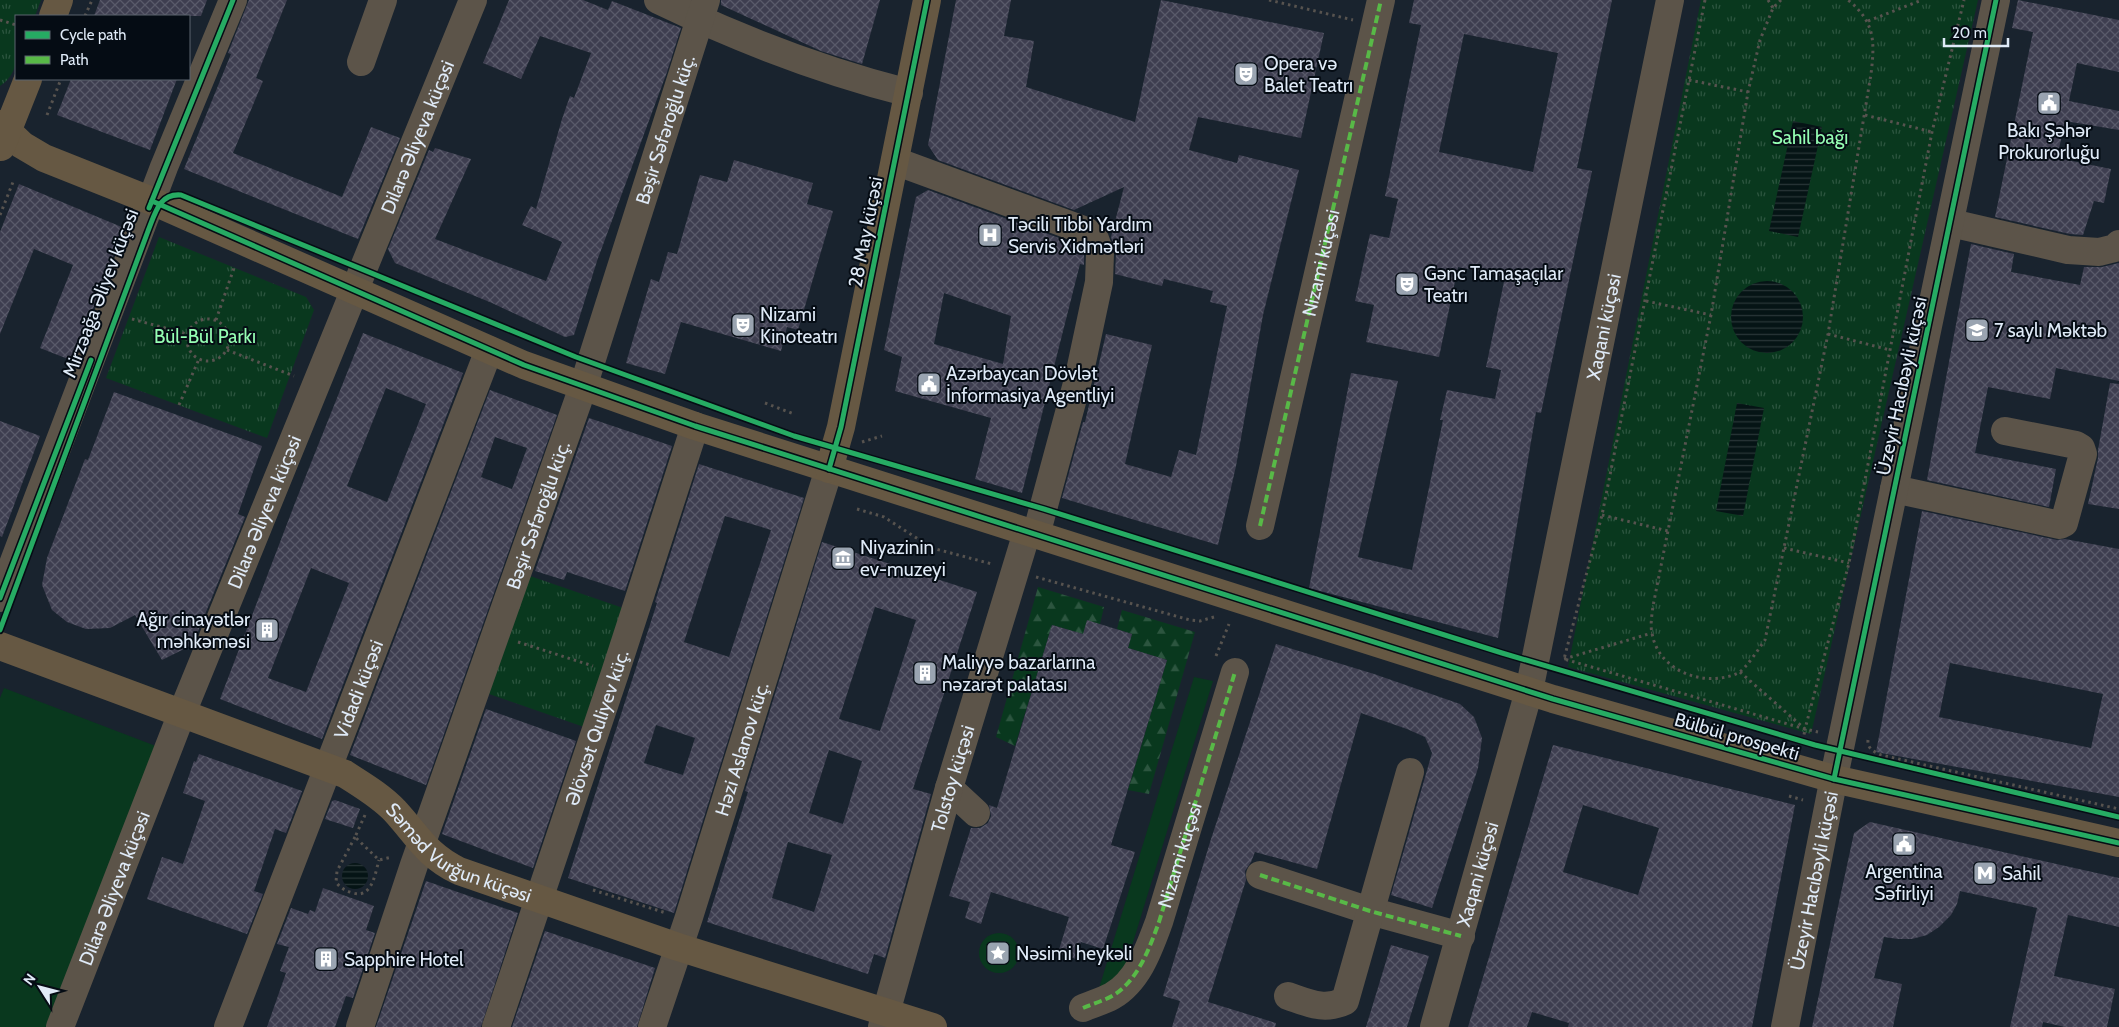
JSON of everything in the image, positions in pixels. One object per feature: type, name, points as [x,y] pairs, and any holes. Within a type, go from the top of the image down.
[{"type":"main road","points":[[53,15],[59,0]]},
{"type":"main road","name":"28 May küçəsi","points":[[829,469],[841,427],[927,0]]},
{"type":"main road","points":[[26,85],[2,134],[44,158],[152,201],[489,350],[583,387],[695,426],[1032,534]]},
{"type":"main road","name":"Bülbül prospekti","points":[[1032,534],[1541,695],[1822,776],[2119,843]]},
{"type":"main road","name":"Səməd Vurğun küçəsi","points":[[0,646],[345,774],[374,793],[393,810],[411,851],[459,872],[885,1020],[933,1027]]},
{"type":"street","name":"Mirzəağa Əliyev küçəsi","points":[[0,598],[152,201],[233,0]]},
{"type":"street","points":[[361,62],[383,0]]},
{"type":"street","name":"Dilarə Əliyeva küçəsi","points":[[60,1027],[182,713],[473,0]]},
{"type":"street","points":[[658,0],[703,10],[832,72],[909,93]]},
{"type":"street","name":"Xaqani küçəsi","points":[[1434,1027],[1521,722],[1541,695],[1538,652],[1670,0]]},
{"type":"street","name":"Üzeyir Hacıbəyli küçəsi","points":[[1785,1027],[1822,776],[1840,752],[1996,0]]},
{"type":"street","name":"Bəşir Səfəroğlu küç.","points":[[360,1027],[411,851],[496,635],[583,387],[703,10]]},
{"type":"street","name":"Nizami küçəsi","points":[[1260,526],[1378,12]]},
{"type":"street","name":"Tolstoy küçəsi","points":[[885,1020],[949,788],[1015,571],[1032,534],[1080,376],[1099,282],[1100,252],[1095,239],[1086,231],[895,161]]},
{"type":"street","points":[[1951,223],[2068,250],[2099,252],[2115,248],[2119,244]]},
{"type":"street","name":"Vidadi küçəsi","points":[[228,1027],[489,350]]},
{"type":"street","name":"Əlövsət Quliyev küç.","points":[[496,1027],[615,673],[695,426]]},
{"type":"street","points":[[1894,489],[2060,525],[2064,523],[2082,454],[2081,448],[2076,445],[2005,431]]},
{"type":"street","name":"Həzi Aslanov küç.","points":[[652,1027],[829,469]]},
{"type":"street","name":"Nizami küçəsi","points":[[1083,1008],[1112,996],[1131,979],[1148,951],[1159,922],[1225,667]]},
{"type":"street","points":[[1288,996],[1319,1006],[1334,1006],[1345,1001],[1410,772]]},
{"type":"street","points":[[949,788],[976,813]]},
{"type":"street","points":[[1260,876],[1370,911],[1461,936]]},
{"type":"path","points":[[85,15],[92,0]]},
{"type":"path","points":[[1269,0],[1378,12]]},
{"type":"path","points":[[1564,659],[1602,515],[1705,0]]},
{"type":"path","points":[[1768,0],[1773,8]]},
{"type":"path","points":[[1781,0],[1773,8],[1760,40],[1748,92],[1711,315],[1653,606],[1652,633],[1657,649],[1672,667],[1694,677],[1719,678],[1740,672],[1765,640],[1828,334],[1865,115],[1874,49],[1868,21],[1862,11],[1848,0]]},
{"type":"path","points":[[1868,21],[1922,0]]},
{"type":"path","points":[[1802,741],[1849,563],[1932,132],[1964,0]]},
{"type":"path","points":[[0,20],[15,25]]},
{"type":"path","points":[[47,115],[61,80]]},
{"type":"path","points":[[1689,80],[1748,92]]},
{"type":"path","points":[[1865,115],[1932,132]]},
{"type":"path","points":[[0,215],[13,182]]},
{"type":"path","points":[[216,320],[234,268]]},
{"type":"path","points":[[1646,301],[1711,315]]},
{"type":"path","points":[[129,318],[187,334]]},
{"type":"path","points":[[207,318],[216,320],[228,332],[227,350],[221,357],[213,361],[200,360],[190,352],[186,343],[187,334],[191,326],[198,320],[207,318]]},
{"type":"path","points":[[1828,334],[1891,350]]},
{"type":"path","points":[[227,350],[316,385]]},
{"type":"path","points":[[179,405],[200,360]]},
{"type":"path","points":[[765,403],[794,414]]},
{"type":"path","points":[[862,442],[882,436]]},
{"type":"path","points":[[857,509],[884,517],[932,548],[1190,620],[1200,621],[1222,616]]},
{"type":"path","points":[[1602,515],[1668,531]]},
{"type":"path","points":[[1784,548],[1849,563]]},
{"type":"path","points":[[1225,667],[1229,624]]},
{"type":"path","points":[[1564,659],[1652,633]]},
{"type":"path","points":[[496,635],[615,673]]},
{"type":"path","points":[[1564,659],[1818,732]]},
{"type":"path","points":[[1740,672],[1805,729]]},
{"type":"path","points":[[1793,738],[1840,752]]},
{"type":"path","points":[[1881,755],[2119,809]]},
{"type":"path","points":[[1875,760],[1903,767]]},
{"type":"path","points":[[1789,796],[1803,800],[1822,776]]},
{"type":"path","points":[[368,808],[336,872],[336,882],[339,887],[358,895],[364,894],[370,889],[379,860]]},
{"type":"path","points":[[355,837],[379,860]]},
{"type":"path","points":[[379,860],[411,851]]},
{"type":"path","points":[[591,889],[666,913]]},
{"type":"green space","points":[[0,0],[41,0],[35,15],[15,15],[15,67],[8,80],[0,86]]},
{"type":"green space","name":"Sahil bağı","points":[[1701,0],[1978,0],[1811,734],[1568,667]]},
{"type":"green space","name":"Bül-Bül Parkı","points":[[159,237],[306,297],[314,310],[267,438],[106,378]]},
{"type":"green space","points":[[530,576],[626,609],[584,727],[489,694]]},
{"type":"green space","points":[[1038,587],[1104,607],[1100,624],[1083,634],[1052,625],[1015,746],[996,737]]},
{"type":"green space","points":[[1122,610],[1195,632],[1149,794],[1128,790],[1167,660],[1128,648],[1132,634],[1117,629]]},
{"type":"green space","points":[[1194,677],[1213,681],[1123,975],[1097,995]]},
{"type":"green space","points":[[4,688],[161,748],[52,1027],[0,1027],[0,698]]},
{"type":"green space","points":[[995,933],[1003,933],[1010,936],[1016,942],[1019,953],[1016,964],[1010,970],[1003,973],[995,973],[988,970],[982,964],[979,957],[979,949],[982,942],[988,936]]},
{"type":"shaded area","points":[[1793,121],[1822,127],[1798,237],[1769,231]]},
{"type":"shaded area","points":[[1760,281],[1774,281],[1793,291],[1803,310],[1803,324],[1793,343],[1774,353],[1760,353],[1741,343],[1731,324],[1731,310],[1741,291]]},
{"type":"shaded area","points":[[1737,403],[1764,408],[1743,516],[1716,511]]},
{"type":"shaded area","points":[[355,863],[364,867],[368,876],[364,885],[355,889],[346,885],[342,876],[346,867]]},
{"type":"building","points":[[100,0],[207,0],[201,16],[94,15]]},
{"type":"building","points":[[249,0],[287,0],[256,78],[263,81],[233,153],[342,197],[371,127],[400,138],[358,239],[184,169],[231,54],[228,53]]},
{"type":"building","points":[[509,0],[583,0],[608,10],[612,1],[681,28],[667,72],[597,261],[574,335],[565,337],[492,303],[395,263],[388,249],[429,150],[433,152],[435,148],[471,159],[435,239],[546,281],[562,242],[522,225],[531,206],[536,209],[570,96],[574,98],[591,53],[540,36],[521,79],[483,63]]},
{"type":"building","points":[[721,0],[880,0],[862,64],[821,51],[721,5]]},
{"type":"building","points":[[956,0],[1011,0],[1004,36],[1034,41],[1026,87],[1135,122],[1161,0],[1324,33],[1301,138],[1198,117],[1189,150],[1237,163],[1239,155],[1299,170],[1263,315],[1236,466],[1218,545],[1062,498],[1083,422],[1085,422],[1106,334],[1152,345],[1125,464],[1171,477],[1179,450],[1196,455],[1227,306],[1210,302],[1213,291],[1164,279],[1162,286],[1115,274],[1116,253],[1111,237],[1124,187],[1074,210],[938,160],[928,145]]},
{"type":"building","points":[[1414,0],[1612,0],[1577,168],[1592,171],[1541,413],[1536,412],[1498,638],[1309,588],[1351,373],[1398,381],[1358,557],[1412,570],[1443,420],[1440,420],[1447,390],[1495,399],[1501,370],[1486,367],[1505,277],[1458,267],[1439,357],[1366,342],[1374,305],[1355,301],[1370,234],[1389,238],[1398,199],[1385,196],[1421,25],[1409,23]],"holes":[[[1464,34],[1558,53],[1533,172],[1439,152]]]},
{"type":"building","points":[[2018,0],[2119,20],[2119,72],[2077,63],[2069,101],[2119,111],[2119,130],[2065,121],[2057,158],[2111,169],[2104,203],[2094,201],[2083,235],[2070,234],[1995,217],[2033,32],[2012,28]]},
{"type":"building","points":[[71,80],[177,80],[150,150],[57,115]]},
{"type":"building","points":[[734,160],[813,183],[807,204],[833,211],[798,330],[787,327],[781,351],[681,322],[665,374],[626,363],[651,279],[659,282],[668,252],[677,254],[700,175],[727,182]]},
{"type":"building","points":[[19,184],[124,228],[73,361],[40,348],[73,265],[34,249],[0,334],[0,232]]},
{"type":"building","points":[[928,190],[1082,248],[1084,265],[1080,264],[1022,493],[975,479],[991,418],[895,391],[902,357],[884,350],[916,197]],"holes":[[[944,293],[1011,316],[1003,364],[934,344]]]},
{"type":"building","points":[[1971,244],[2014,254],[2011,272],[2080,285],[2084,267],[2102,267],[2119,263],[2119,381],[2056,368],[2050,399],[1988,387],[1975,453],[2056,469],[2049,507],[1927,480]]},
{"type":"building","points":[[363,333],[463,373],[322,739],[220,699]],"holes":[[[386,388],[426,404],[387,502],[347,486]],[[311,568],[349,583],[306,692],[268,678]]]},
{"type":"building","points":[[2110,383],[2119,384],[2119,509],[2088,504],[2098,458]]},
{"type":"building","points":[[490,390],[557,415],[426,785],[350,755]],"holes":[[[495,437],[527,448],[512,489],[481,477]]]},
{"type":"building","points":[[114,392],[262,446],[238,514],[245,517],[194,641],[188,647],[162,660],[135,615],[110,628],[86,629],[67,622],[52,610],[42,585],[47,558],[85,459],[88,460]]},
{"type":"building","points":[[589,418],[672,446],[625,591],[567,572],[564,580],[535,571]]},
{"type":"building","points":[[0,421],[40,436],[2,537],[0,536]]},
{"type":"building","points":[[699,464],[804,498],[674,913],[568,878],[657,603],[655,602]],"holes":[[[725,516],[771,530],[729,657],[684,642]],[[656,725],[695,738],[683,775],[644,763]]]},
{"type":"building","points":[[1922,511],[2057,540],[2065,539],[2119,549],[2119,797],[1876,752]],"holes":[[[1950,663],[2103,694],[2091,748],[1939,717]]]},
{"type":"building","points":[[822,542],[977,592],[913,789],[931,794],[885,958],[874,954],[868,974],[707,922],[748,792],[745,791]],"holes":[[[875,607],[916,620],[880,731],[839,719]],[[829,750],[862,761],[843,824],[809,813]],[[788,842],[832,855],[814,912],[772,898]]]},
{"type":"building","points":[[1087,620],[1132,634],[1128,648],[1167,660],[1111,845],[1135,852],[1103,949],[1081,942],[1076,959],[1058,953],[1069,917],[991,892],[981,924],[965,918],[970,902],[949,896],[971,828],[980,828],[988,823],[991,816],[989,805],[997,808],[1052,625],[1083,634]]},
{"type":"building","points":[[1276,644],[1374,674],[1460,704],[1474,717],[1482,738],[1478,768],[1432,908],[1391,895],[1432,753],[1425,737],[1361,713],[1317,869],[1255,852],[1245,871],[1246,880],[1208,1002],[1276,1023],[1275,1027],[1172,1027],[1180,1001],[1163,996],[1211,839]]},
{"type":"building","points":[[486,709],[576,741],[533,868],[442,834]]},
{"type":"building","points":[[1553,745],[1795,805],[1752,1027],[1568,1027],[1569,1023],[1532,1012],[1527,1027],[1468,1027]],"holes":[[[1583,805],[1659,828],[1638,895],[1563,872]]]},
{"type":"building","points":[[199,754],[302,791],[286,833],[275,829],[254,891],[263,894],[247,934],[147,899],[162,857],[183,864],[205,801],[183,793],[194,761],[196,762]]},
{"type":"building","points":[[335,800],[360,809],[353,828],[325,819],[332,801]]},
{"type":"building","points":[[1870,822],[2119,878],[2119,927],[2068,915],[2054,976],[2115,989],[2107,1027],[2065,1027],[2043,1022],[2042,1027],[2010,1027],[2037,908],[1960,891],[1957,904],[1951,915],[1939,927],[1927,935],[1912,939],[1884,937],[1874,978],[1902,984],[1893,1027],[1812,1027],[1854,833]]},
{"type":"building","points":[[426,881],[518,913],[481,1027],[376,1027]]},
{"type":"building","name":"Sapphire Hotel","points":[[323,888],[374,906],[366,930],[375,933],[353,998],[346,996],[335,1027],[267,1027],[286,973],[280,971],[289,947],[277,944],[291,908],[308,914],[310,910],[315,912]]},
{"type":"building","points":[[545,931],[655,968],[637,1027],[512,1027]]},
{"type":"building","points":[[1391,945],[1429,956],[1407,1027],[1366,1027]]},
{"type":"marked path","points":[[1260,526],[1381,0]]},
{"type":"marked path","points":[[1083,1008],[1109,998],[1121,990],[1136,973],[1147,953],[1159,922],[1235,672]]},
{"type":"marked path","points":[[1260,875],[1370,911],[1461,936]]},
{"type":"cycle path","points":[[149,208],[233,0]]},
{"type":"cycle path","points":[[829,469],[841,427],[927,0]]},
{"type":"cycle path","points":[[1834,779],[1996,0]]},
{"type":"cycle path","points":[[0,630],[153,218],[163,201],[168,197],[181,195],[576,357],[794,436],[1044,509],[1502,653],[1815,745],[2119,817]]},
{"type":"cycle path","points":[[152,201],[524,365],[695,426],[1553,699],[1834,779],[2119,843]]},
{"type":"cycle path","points":[[0,598],[91,360]]},
{"type":"place","name":"Opera və Balet Teatrı","points":[[1246,74]]},
{"type":"place","name":"Bakı Şəhər Prokurorluğu","points":[[2049,103]]},
{"type":"place","name":"Təcili Tibbi Yardım Servis Xidmətləri","points":[[990,235]]},
{"type":"place","name":"Gənc Tamaşaçılar Teatrı","points":[[1407,284]]},
{"type":"place","name":"Nizami Kinoteatrı","points":[[743,325]]},
{"type":"place","name":"7 saylı Məktəb","points":[[1977,330]]},
{"type":"place","name":"Azərbaycan Dövlət İnformasiya Agentliyi","points":[[929,384]]},
{"type":"place","name":"Niyazinin ev-muzeyi","points":[[843,558]]},
{"type":"place","name":"Ağır cinayətlər məhkəməsi","points":[[267,630]]},
{"type":"place","name":"Maliyyə bazarlarına nəzarət palatası","points":[[925,673]]},
{"type":"place","name":"Argentina Səfirliyi","points":[[1904,844]]},
{"type":"place","name":"Sahil","points":[[1985,873]]},
{"type":"place","name":"Nəsimi heykəli","points":[[998,953]]},
{"type":"place","name":"Sapphire Hotel","points":[[326,959]]}]
